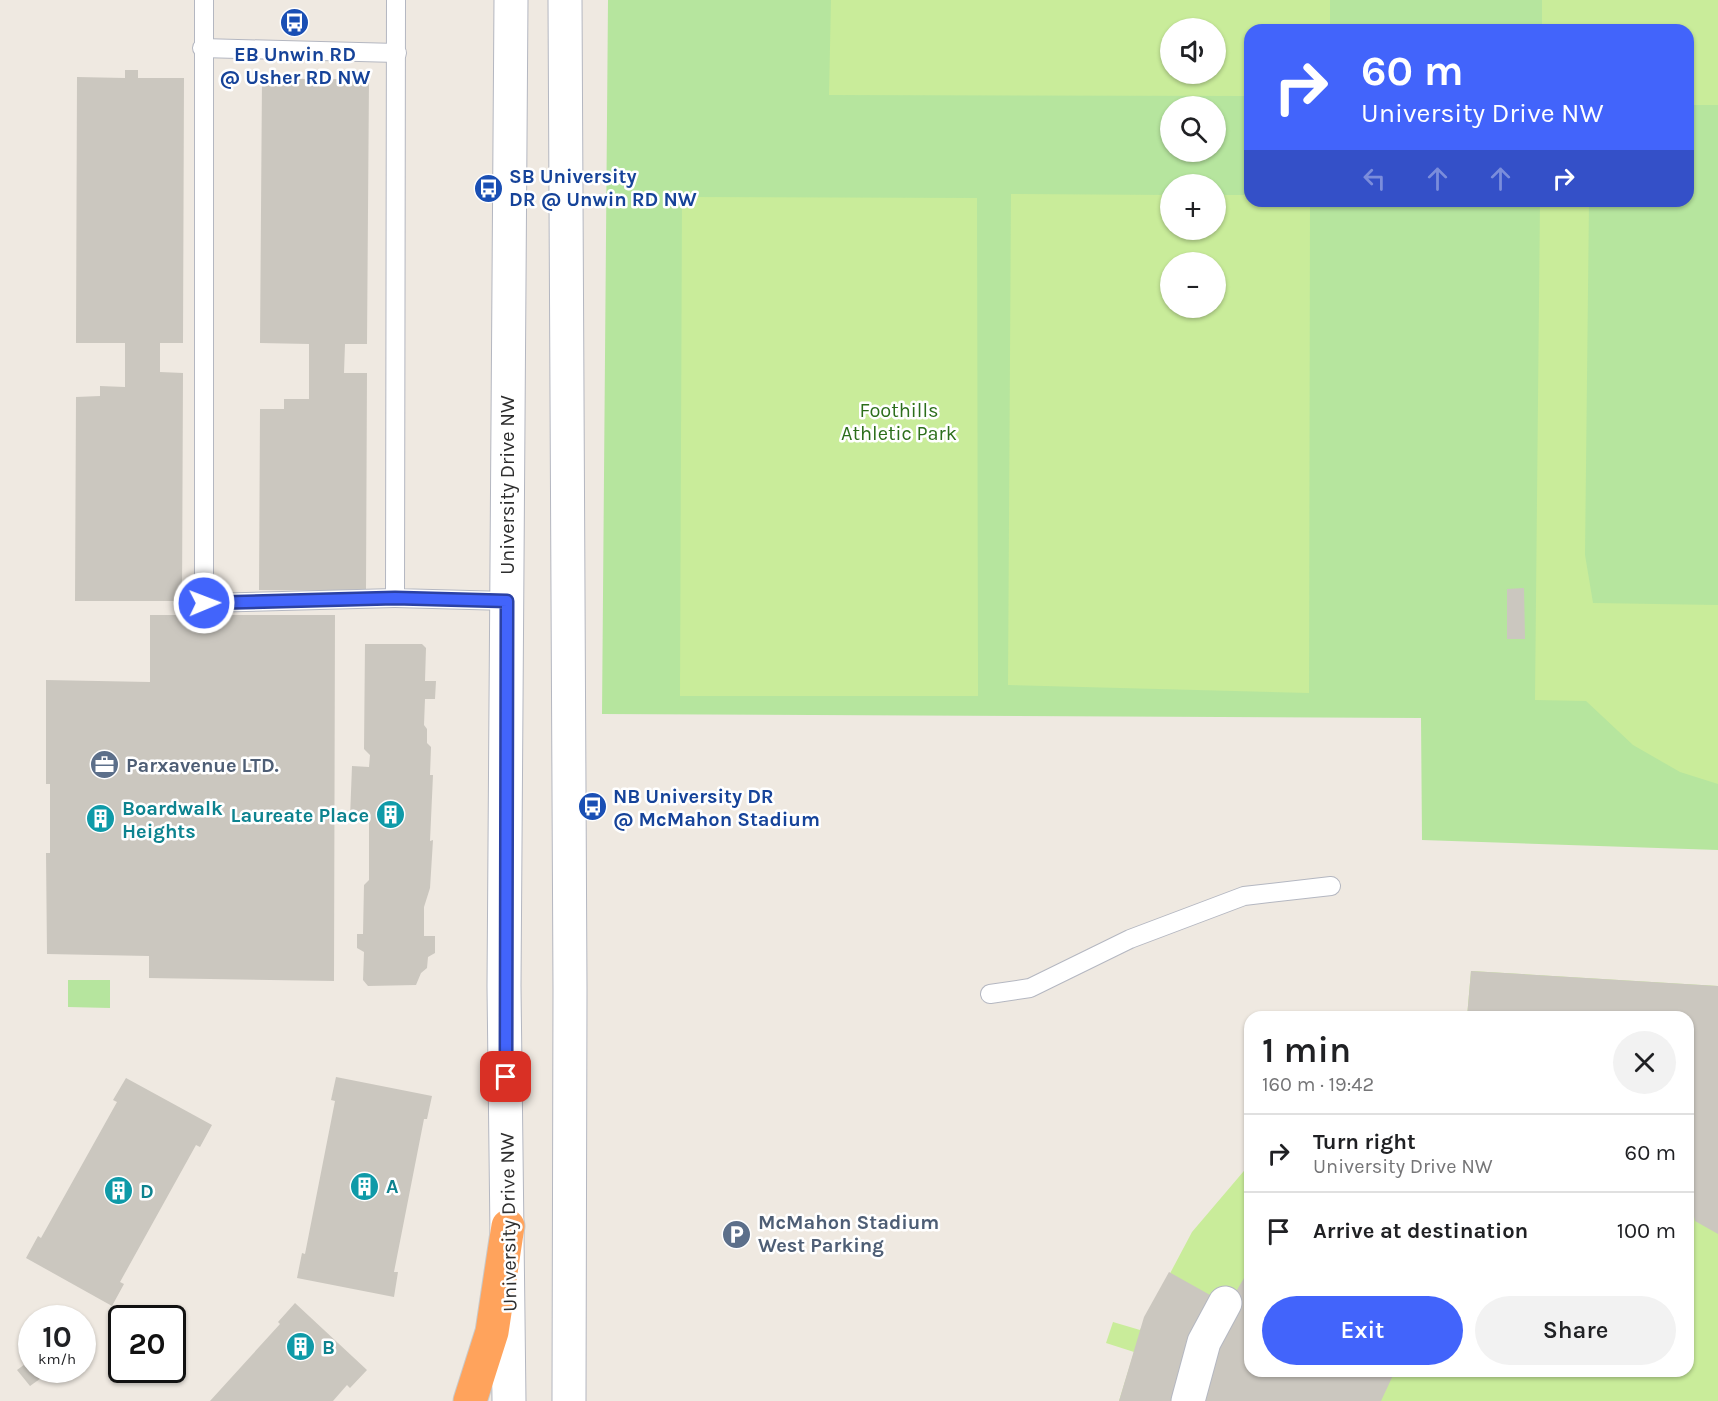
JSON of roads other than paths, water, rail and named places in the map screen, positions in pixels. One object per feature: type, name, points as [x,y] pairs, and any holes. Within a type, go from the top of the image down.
[{"type":"highway","points":[[470,1401],[492,1332],[508,1226]]},
{"type":"street","name":"University Drive NW","points":[[509,1401],[504,986],[511,0]]},
{"type":"street","points":[[564,0],[570,989],[569,1401]]},
{"type":"street","points":[[1188,1401],[1204,1342],[1225,1303]]},
{"type":"lane","points":[[204,0],[202,48],[204,603],[395,598],[507,601]]},
{"type":"lane","points":[[395,598],[396,0]]},
{"type":"lane","points":[[202,48],[396,53]]},
{"type":"lane","points":[[990,994],[1030,988],[1130,939],[1244,896],[1331,885]]},
{"type":"place","name":"EB Unwin RD @ Usher RD NW","points":[[295,23]]},
{"type":"place","name":"SB University DR @ Unwin RD NW","points":[[488,188]]},
{"type":"place","name":"Parxavenue LTD.","points":[[105,765]]},
{"type":"place","name":"NB University DR @ McMahon Stadium","points":[[592,807]]},
{"type":"place","name":"Laureate Place","points":[[390,815]]},
{"type":"place","name":"Boardwalk Heights","points":[[101,819]]},
{"type":"place","name":"A","points":[[365,1186]]},
{"type":"place","name":"D","points":[[119,1191]]},
{"type":"place","name":"McMahon Stadium West Parking","points":[[737,1234]]},
{"type":"place","name":"B","points":[[301,1347]]},
{"type":"park label","name":"Foothills Athletic Park","points":[[899,422]]}]
